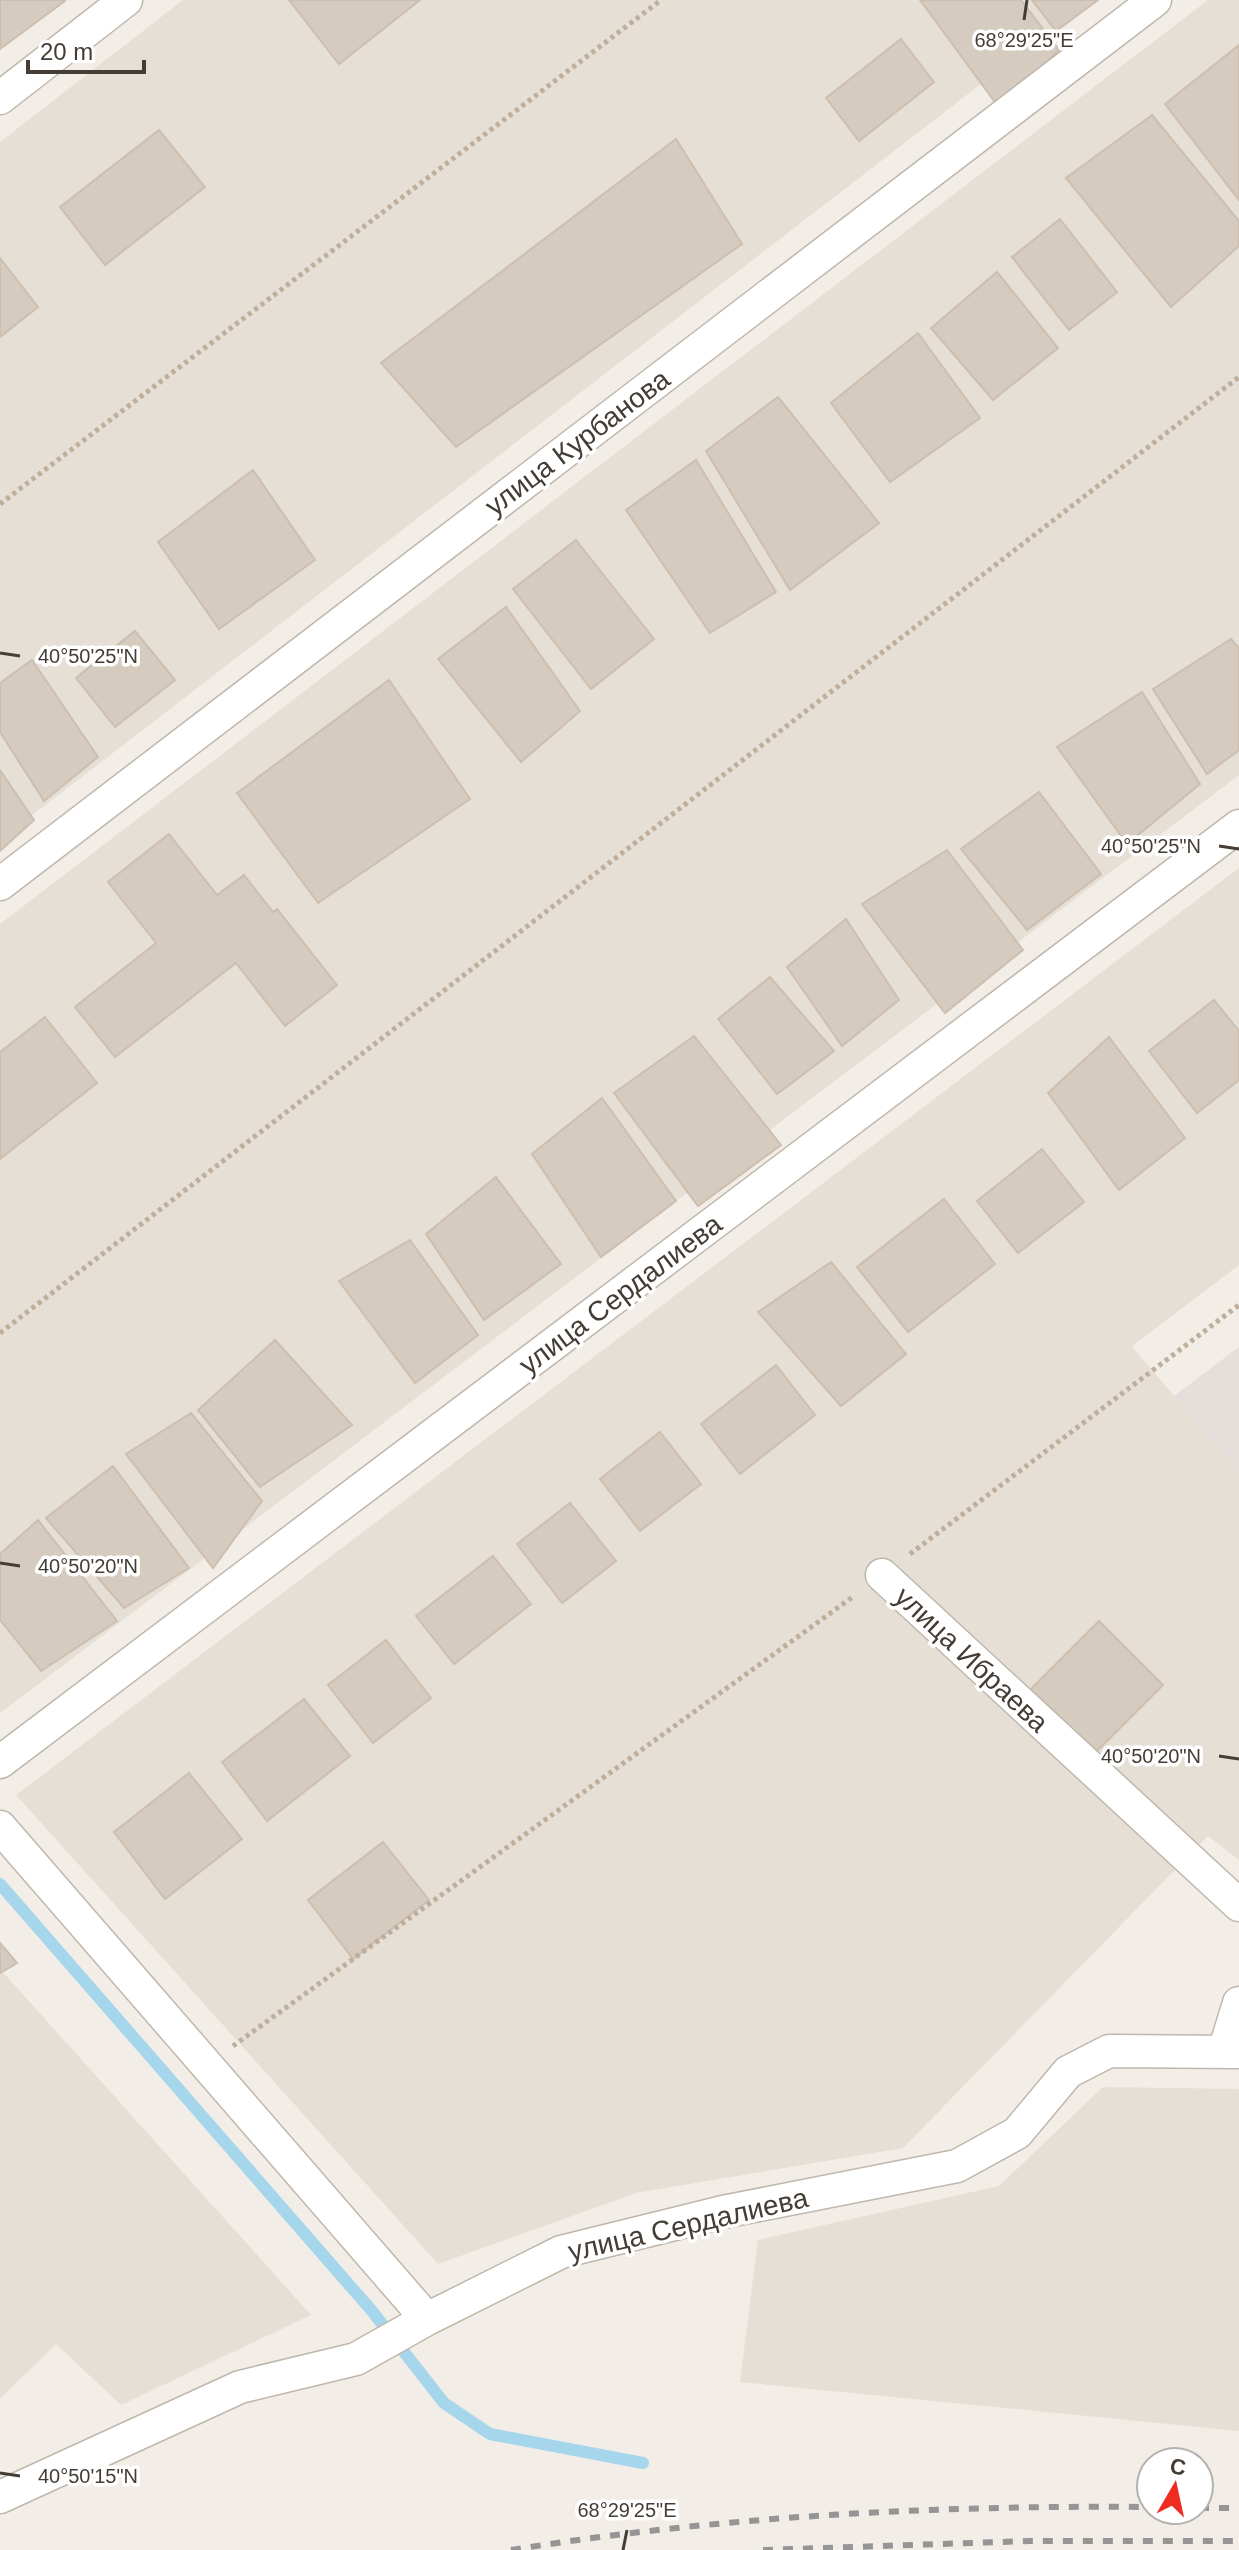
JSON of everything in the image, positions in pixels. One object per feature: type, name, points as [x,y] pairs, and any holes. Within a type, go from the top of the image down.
[{"type":"street","points":[[0,98],[126,0]]},
{"type":"street","name":"улица Курбанова","points":[[0,884],[1155,0]]},
{"type":"street","name":"улица Сердалиева","points":[[0,1762],[1239,826]]},
{"type":"street","name":"улица Ибраева","points":[[882,1575],[1239,1905]]},
{"type":"street","points":[[0,1827],[427,2319]]},
{"type":"street","points":[[1232,2052],[1239,2003]]},
{"type":"street","name":"улица Сердалиева","points":[[0,2497],[240,2387],[356,2359],[427,2319],[561,2252],[723,2212],[957,2166],[1017,2133],[1068,2072],[1109,2051],[1232,2052]]},
{"type":"path","points":[[0,504],[661,0]]},
{"type":"path","points":[[0,1333],[1239,377]]},
{"type":"path","points":[[207,2065],[882,1575],[1239,1305]]},
{"type":"shaded area","points":[[183,0],[1090,0],[0,840],[0,142]]},
{"type":"shaded area","points":[[1208,0],[1239,0],[1239,775],[0,1713],[0,924]]},
{"type":"shaded area","points":[[1239,868],[1239,1265],[1132,1346],[1239,1473],[1239,1860],[1208,1836],[903,2148],[636,2193],[438,2264],[16,1795]]},
{"type":"shaded area","points":[[1239,1347],[1239,1473],[1174,1396]]},
{"type":"shaded area","points":[[0,1969],[311,2315],[121,2405],[56,2344],[0,2399]]},
{"type":"shaded area","points":[[1103,2087],[1239,2089],[1239,2431],[740,2382],[758,2240],[999,2186]]},
{"type":"building","points":[[0,0],[64,0],[65,1],[0,49]]},
{"type":"building","points":[[289,0],[420,0],[339,64]]},
{"type":"building","points":[[920,0],[1021,0],[1059,50],[1000,109]]},
{"type":"building","points":[[1032,0],[1098,0],[1056,31]]},
{"type":"building","points":[[901,39],[934,82],[859,141],[826,98]]},
{"type":"building","points":[[1239,45],[1239,200],[1165,104]]},
{"type":"building","points":[[1152,115],[1239,221],[1239,246],[1171,307],[1066,178]]},
{"type":"building","points":[[159,130],[205,187],[105,265],[60,207]]},
{"type":"building","points":[[676,139],[742,244],[456,447],[381,363]]},
{"type":"building","points":[[1060,219],[1117,292],[1069,330],[1012,257]]},
{"type":"building","points":[[0,258],[38,307],[0,337]]},
{"type":"building","points":[[997,272],[1058,348],[993,400],[931,328]]},
{"type":"building","points":[[918,333],[980,418],[890,482],[831,403]]},
{"type":"building","points":[[778,397],[879,523],[790,590],[706,451]]},
{"type":"building","points":[[696,460],[776,592],[710,633],[626,510]]},
{"type":"building","points":[[253,470],[315,560],[219,629],[158,542]]},
{"type":"building","points":[[576,540],[654,639],[591,689],[513,589]]},
{"type":"building","points":[[506,607],[580,711],[521,762],[438,659]]},
{"type":"building","points":[[135,631],[175,680],[115,727],[76,678]]},
{"type":"building","points":[[1231,639],[1239,648],[1239,750],[1207,774],[1153,689]]},
{"type":"building","points":[[32,660],[98,757],[44,801],[0,732],[0,683]]},
{"type":"building","points":[[389,680],[470,799],[318,903],[237,793]]},
{"type":"building","points":[[1142,692],[1200,784],[1127,844],[1057,747]]},
{"type":"building","points":[[0,770],[34,820],[0,851]]},
{"type":"building","points":[[1039,792],[1101,874],[1027,930],[961,849]]},
{"type":"building","points":[[169,834],[217,895],[244,875],[273,912],[277,909],[337,985],[285,1026],[236,963],[115,1057],[75,1007],[156,943],[108,882]]},
{"type":"building","points":[[947,850],[1023,950],[945,1013],[862,904]]},
{"type":"building","points":[[846,919],[899,1000],[842,1046],[787,967]]},
{"type":"building","points":[[770,977],[834,1051],[777,1094],[718,1019]]},
{"type":"building","points":[[1214,1000],[1239,1031],[1239,1080],[1197,1113],[1149,1051]]},
{"type":"building","points":[[45,1017],[97,1083],[0,1159],[0,1052]]},
{"type":"building","points":[[694,1036],[781,1145],[698,1206],[614,1093]]},
{"type":"building","points":[[1109,1037],[1185,1138],[1119,1190],[1048,1093]]},
{"type":"building","points":[[602,1098],[676,1201],[601,1257],[532,1154]]},
{"type":"building","points":[[1042,1149],[1084,1202],[1018,1253],[977,1201]]},
{"type":"building","points":[[496,1177],[561,1264],[484,1320],[426,1234]]},
{"type":"building","points":[[944,1199],[995,1264],[908,1332],[857,1267]]},
{"type":"building","points":[[410,1240],[478,1335],[415,1383],[339,1281]]},
{"type":"building","points":[[831,1262],[906,1354],[841,1406],[758,1312]]},
{"type":"building","points":[[275,1340],[352,1425],[260,1487],[198,1410]]},
{"type":"building","points":[[776,1365],[815,1415],[740,1474],[701,1424]]},
{"type":"building","points":[[191,1413],[262,1501],[213,1568],[126,1454]]},
{"type":"building","points":[[660,1432],[701,1484],[640,1531],[600,1479]]},
{"type":"building","points":[[113,1466],[189,1568],[124,1608],[46,1518]]},
{"type":"building","points":[[570,1503],[616,1561],[562,1603],[517,1544]]},
{"type":"building","points":[[38,1520],[117,1621],[41,1671],[0,1620],[0,1554]]},
{"type":"building","points":[[493,1556],[531,1604],[454,1664],[416,1616]]},
{"type":"building","points":[[1099,1621],[1163,1685],[1095,1753],[1030,1690]]},
{"type":"building","points":[[386,1640],[431,1698],[373,1743],[328,1685]]},
{"type":"building","points":[[304,1699],[350,1756],[267,1821],[222,1762]]},
{"type":"building","points":[[189,1773],[242,1839],[165,1899],[114,1832]]},
{"type":"building","points":[[383,1842],[429,1900],[353,1959],[308,1900]]},
{"type":"building","points":[[0,1943],[17,1963],[0,1973]]},
{"type":"waterway","points":[[0,1884],[372,2311],[444,2403],[490,2434],[643,2463]]},
{"type":"railway","points":[[511,2550],[670,2529],[830,2515],[991,2508],[1135,2507]]},
{"type":"railway","points":[[1215,2508],[1239,2508]]},
{"type":"railway","points":[[763,2550],[1030,2541],[1239,2541]]}]
